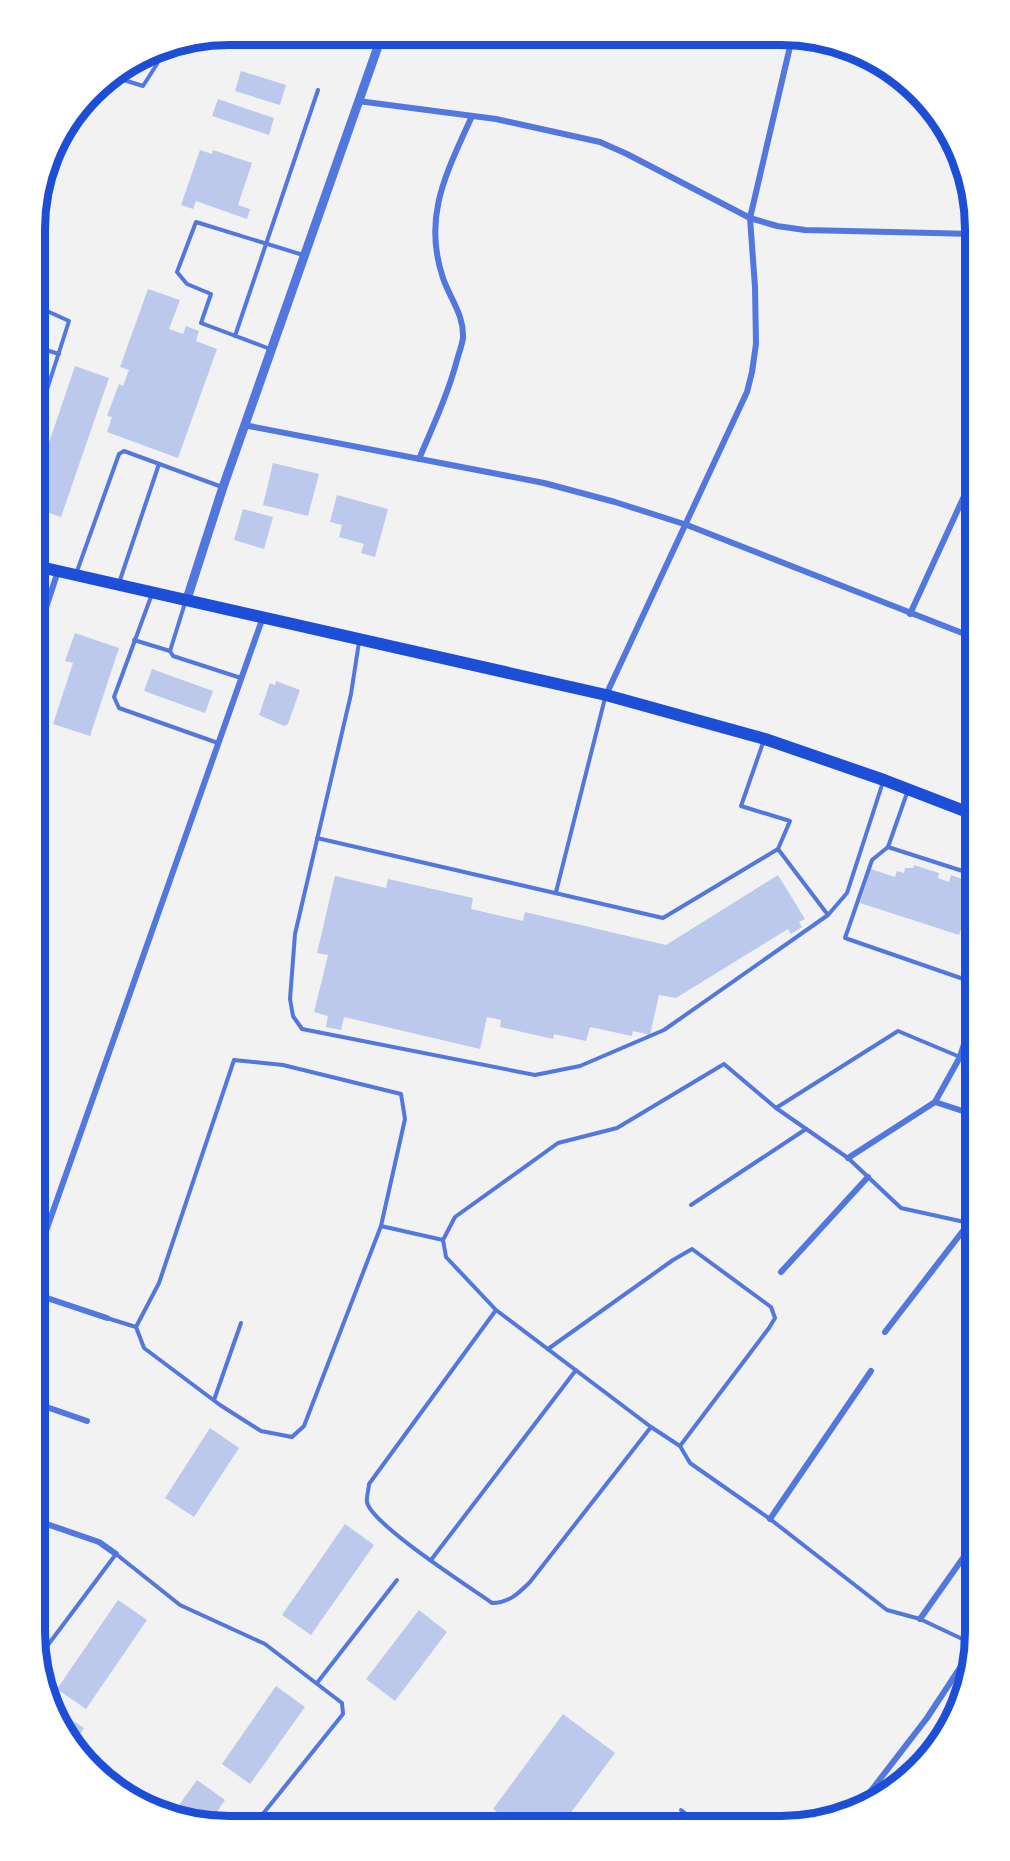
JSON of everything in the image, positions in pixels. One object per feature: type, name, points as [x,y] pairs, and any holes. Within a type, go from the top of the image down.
[{"type":"main road","points":[[45,568],[606,694],[765,739],[965,811]]},
{"type":"street","points":[[187,599],[222,487],[378,45]]},
{"type":"street","points":[[606,694],[687,525],[747,392],[753,372],[756,344],[755,287],[750,218],[790,46]]},
{"type":"street","points":[[358,101],[508,121],[600,142],[750,218],[777,226],[805,230],[965,234]]},
{"type":"street","points":[[419,459],[450,384],[463,339],[461,317],[443,278],[434,241],[435,212],[445,178],[472,116]]},
{"type":"street","points":[[244,425],[544,483],[615,502],[687,525],[965,634]]},
{"type":"street","points":[[910,614],[965,494]]},
{"type":"street","points":[[45,611],[58,571]]},
{"type":"street","points":[[45,1234],[263,616]]},
{"type":"street","points":[[848,1158],[935,1102],[960,1057],[965,1041]]},
{"type":"street","points":[[935,1102],[965,1112]]},
{"type":"street","points":[[781,1272],[868,1177]]},
{"type":"street","points":[[885,1332],[965,1227]]},
{"type":"street","points":[[45,1297],[107,1318]]},
{"type":"street","points":[[770,1519],[871,1371]]},
{"type":"street","points":[[45,1406],[87,1421]]},
{"type":"street","points":[[45,1523],[99,1542],[116,1554]]},
{"type":"street","points":[[920,1619],[965,1555]]},
{"type":"street","points":[[870,1793],[927,1718],[961,1666]]},
{"type":"lane","points":[[122,80],[143,86],[158,60]]},
{"type":"lane","points":[[235,336],[318,90]]},
{"type":"lane","points":[[271,349],[201,323],[211,294],[187,284],[177,272],[186,242],[196,222],[303,256]]},
{"type":"lane","points":[[45,310],[69,321],[45,397]]},
{"type":"lane","points":[[45,350],[59,354]]},
{"type":"lane","points":[[76,575],[119,454],[124,451],[222,487]]},
{"type":"lane","points":[[118,584],[159,464]]},
{"type":"lane","points":[[153,592],[114,697],[119,708],[218,743]]},
{"type":"lane","points":[[170,651],[187,599]]},
{"type":"lane","points":[[359,639],[351,694],[295,934],[290,999],[293,1016],[302,1029],[535,1075],[580,1066],[664,1030],[828,915],[847,893],[884,780]]},
{"type":"lane","points":[[134,640],[170,651],[173,656],[241,678]]},
{"type":"lane","points":[[556,892],[606,694]]},
{"type":"lane","points":[[317,838],[663,918],[778,849],[790,821],[741,806],[765,739]]},
{"type":"lane","points":[[908,789],[888,847],[872,860],[845,938],[965,980]]},
{"type":"lane","points":[[888,847],[965,872]]},
{"type":"lane","points":[[778,849],[828,915]]},
{"type":"lane","points":[[776,1108],[898,1031],[960,1057]]},
{"type":"lane","points":[[234,1060],[283,1065],[401,1094],[405,1119],[381,1226],[304,1426],[292,1437],[261,1431],[214,1400],[144,1348],[136,1327],[159,1283],[234,1060]]},
{"type":"lane","points":[[965,1221],[902,1208],[848,1158],[776,1108],[724,1064],[617,1128],[558,1143],[455,1217],[442,1240],[446,1257],[496,1310],[651,1427],[680,1446],[690,1464],[770,1519],[887,1610],[920,1619],[965,1640]]},
{"type":"lane","points":[[691,1205],[806,1129]]},
{"type":"lane","points":[[381,1226],[442,1240]]},
{"type":"lane","points":[[548,1349],[673,1260],[692,1249],[771,1307],[775,1318],[769,1328],[680,1446]]},
{"type":"lane","points":[[496,1310],[369,1484],[367,1503],[375,1516],[430,1560],[492,1603],[502,1603],[515,1597],[530,1582],[651,1427]]},
{"type":"lane","points":[[107,1318],[136,1327]]},
{"type":"lane","points":[[214,1400],[241,1323]]},
{"type":"lane","points":[[430,1560],[576,1370]]},
{"type":"lane","points":[[46,1648],[116,1554],[180,1605],[265,1644],[342,1703],[343,1714],[261,1816]]},
{"type":"lane","points":[[316,1683],[397,1580]]},
{"type":"lane","points":[[681,1810],[689,1816]]},
{"type":"building","points":[[241,71],[286,85],[280,105],[235,91]]},
{"type":"building","points":[[218,99],[274,118],[269,135],[212,116]]},
{"type":"building","points":[[200,150],[212,154],[213,150],[252,163],[238,205],[250,209],[247,219],[196,201],[193,209],[181,205]]},
{"type":"building","points":[[148,289],[180,300],[169,329],[183,334],[186,326],[199,331],[196,341],[217,349],[178,458],[107,432],[112,417],[107,416],[119,384],[123,386],[129,370],[120,367]]},
{"type":"building","points":[[75,366],[109,378],[61,517],[45,511],[45,454]]},
{"type":"building","points":[[273,463],[319,474],[308,516],[263,505]]},
{"type":"building","points":[[337,495],[388,509],[375,557],[361,553],[364,544],[339,537],[342,525],[330,522]]},
{"type":"building","points":[[243,509],[273,517],[264,549],[234,540]]},
{"type":"building","points":[[75,633],[119,648],[90,736],[53,724],[73,663],[65,661]]},
{"type":"building","points":[[152,669],[213,691],[205,713],[144,691]]},
{"type":"building","points":[[276,681],[300,690],[288,724],[284,726],[259,715],[270,683],[275,685]]},
{"type":"building","points":[[914,865],[939,873],[938,878],[949,882],[951,875],[965,880],[965,917],[959,935],[860,903],[871,869],[895,877],[897,871],[904,873],[905,868],[913,868]]},
{"type":"building","points":[[778,875],[805,919],[799,922],[802,927],[791,934],[788,929],[676,998],[659,995],[650,1035],[633,1031],[632,1036],[590,1027],[586,1041],[554,1034],[553,1039],[500,1027],[501,1020],[487,1017],[480,1049],[344,1017],[341,1030],[326,1027],[328,1016],[314,1012],[328,955],[317,953],[335,876],[386,888],[388,879],[473,898],[471,909],[523,921],[525,912],[666,945]]},
{"type":"building","points":[[210,1428],[239,1448],[194,1517],[165,1498]]},
{"type":"building","points":[[345,1524],[374,1545],[311,1635],[282,1615]]},
{"type":"building","points":[[118,1600],[147,1620],[86,1709],[57,1689]]},
{"type":"building","points":[[419,1610],[447,1632],[395,1701],[366,1679]]},
{"type":"building","points":[[276,1686],[305,1707],[250,1784],[222,1764]]},
{"type":"building","points":[[563,1714],[615,1753],[568,1816],[503,1816],[493,1809]]},
{"type":"building","points":[[66,1716],[84,1728],[78,1737]]},
{"type":"building","points":[[197,1780],[225,1800],[215,1815],[177,1808]]}]
